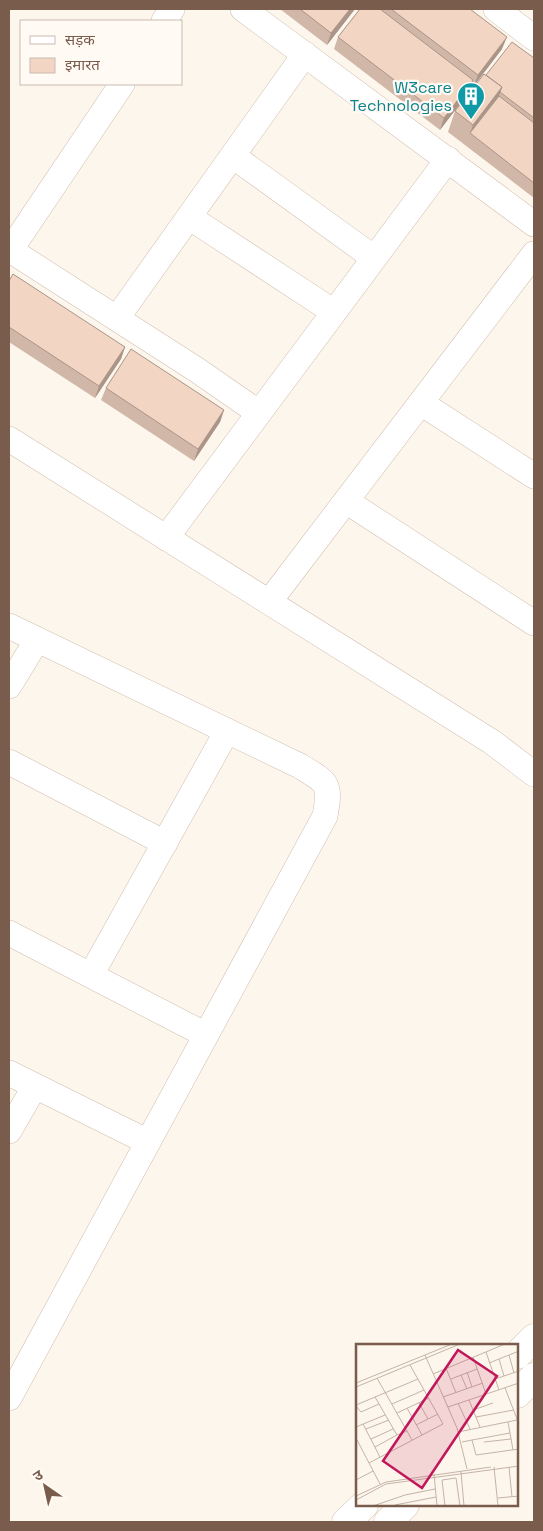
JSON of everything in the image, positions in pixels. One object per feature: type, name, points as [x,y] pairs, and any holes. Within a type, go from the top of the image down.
[{"type":"street","points":[[165,20],[172,9]]},
{"type":"street","points":[[243,9],[534,224]]},
{"type":"street","points":[[496,9],[534,38]]},
{"type":"street","points":[[118,318],[305,54]]},
{"type":"street","points":[[121,85],[10,251],[118,318],[259,413]]},
{"type":"street","points":[[233,156],[374,258]]},
{"type":"street","points":[[166,538],[448,160]]},
{"type":"street","points":[[189,217],[334,312]]},
{"type":"street","points":[[269,602],[534,254]]},
{"type":"street","points":[[421,403],[533,473]]},
{"type":"street","points":[[9,439],[532,768]]},
{"type":"street","points":[[346,500],[534,623]]},
{"type":"street","points":[[9,626],[300,766],[322,779],[329,793],[325,816],[9,1398]]},
{"type":"street","points":[[9,686],[37,640]]},
{"type":"street","points":[[91,975],[227,731]]},
{"type":"street","points":[[9,762],[165,843]]},
{"type":"street","points":[[9,933],[206,1035]]},
{"type":"street","points":[[9,1073],[148,1142]]},
{"type":"street","points":[[9,1131],[35,1086]]},
{"type":"street","points":[[518,1354],[534,1338]]},
{"type":"street","points":[[518,1393],[534,1377]]},
{"type":"street","points":[[346,1522],[363,1506]]},
{"type":"street","points":[[388,1522],[404,1506]]},
{"type":"building","points":[[300,9],[350,9],[331,33]]},
{"type":"building","points":[[360,9],[380,9],[473,80],[444,118],[338,37]]},
{"type":"building","points":[[391,9],[470,9],[507,37],[478,75]]},
{"type":"building","points":[[512,42],[534,58],[534,118],[500,92],[502,87],[486,75]]},
{"type":"building","points":[[484,74],[502,87],[473,125],[455,111]]},
{"type":"building","points":[[499,96],[534,123],[534,183],[470,133]]},
{"type":"building","points":[[13,274],[125,347],[99,386],[9,327],[9,281]]},
{"type":"building","points":[[131,349],[224,410],[198,449],[106,388]]},
{"type":"place","name":"W3care Technologies","points":[[471,120]]}]
